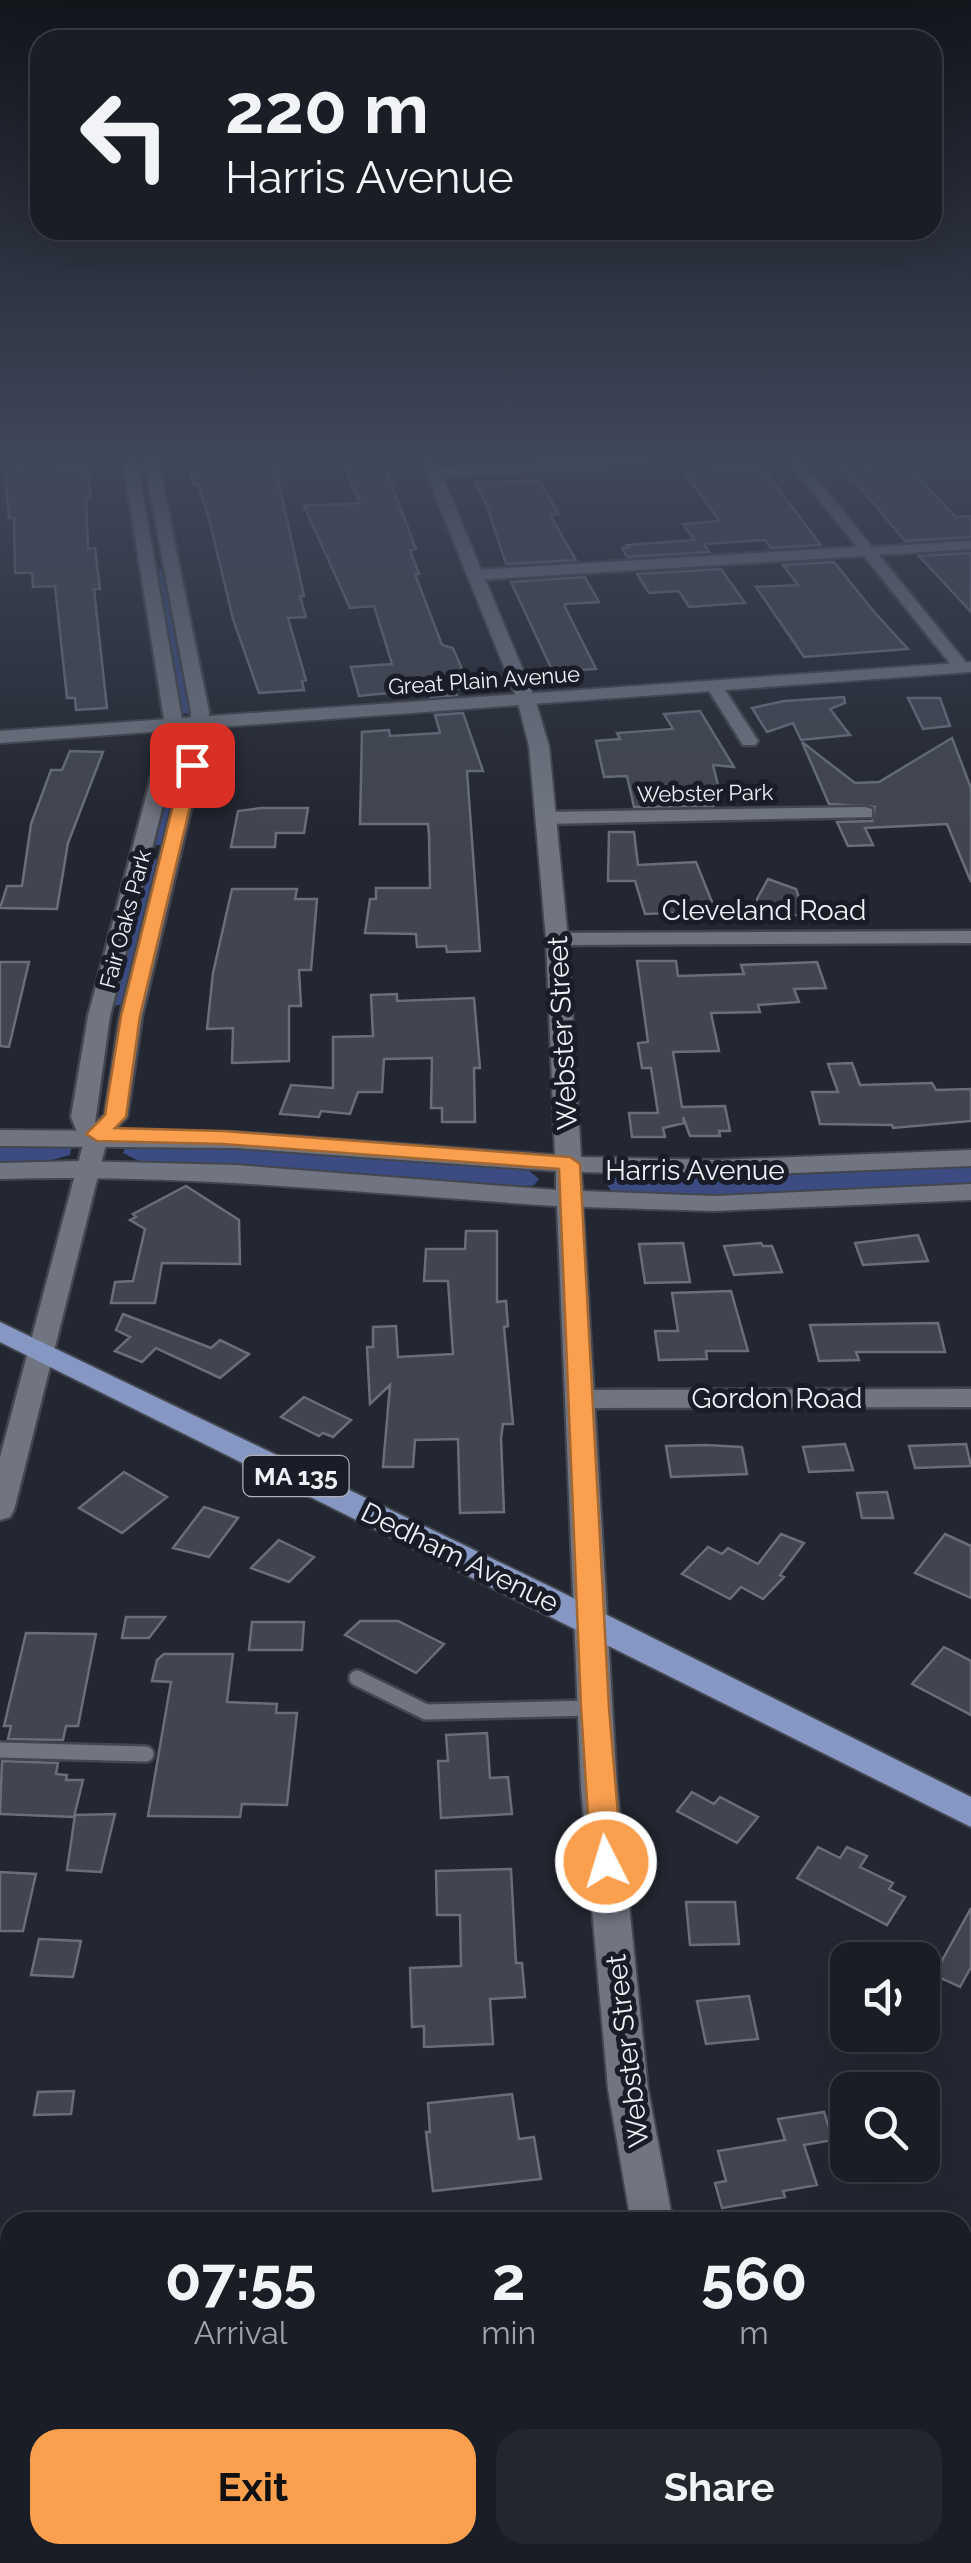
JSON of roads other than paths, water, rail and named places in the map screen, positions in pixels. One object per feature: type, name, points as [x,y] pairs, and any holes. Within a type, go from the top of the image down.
[{"type":"main road","name":"Dedham Avenue","points":[[0,1331],[542,1596],[971,1813]]},
{"type":"street","name":"Fair Oaks Park","points":[[97,1134],[85,1127],[82,1117],[99,1016],[174,725],[151,581]]},
{"type":"street","name":"Fair Oaks Park","points":[[0,1510],[97,1134],[116,1117],[131,1016],[200,723],[174,581]]},
{"type":"street","name":"Webster Street","points":[[479,581],[540,746],[557,938],[572,1198],[595,1708],[628,2088],[650,2212]]},
{"type":"street","points":[[893,581],[966,667]]},
{"type":"street","name":"Great Plain Avenue","points":[[0,738],[966,667]]},
{"type":"street","points":[[714,686],[749,740]]},
{"type":"street","name":"Webster Park","points":[[546,818],[865,813]]},
{"type":"street","points":[[142,852],[170,852]]},
{"type":"street","name":"Cleveland Road","points":[[557,938],[971,937]]},
{"type":"street","points":[[99,1016],[131,1016]]},
{"type":"street","name":"Harris Avenue","points":[[0,1138],[97,1134],[223,1138],[570,1164],[728,1169],[971,1158]]},
{"type":"street","name":"Harris Avenue","points":[[0,1171],[214,1170],[572,1198],[704,1204],[971,1192]]},
{"type":"street","name":"Gordon Road","points":[[582,1398],[971,1398]]},
{"type":"lane","points":[[357,1678],[426,1712],[595,1708]]},
{"type":"lane","points":[[0,1750],[146,1754]]}]
